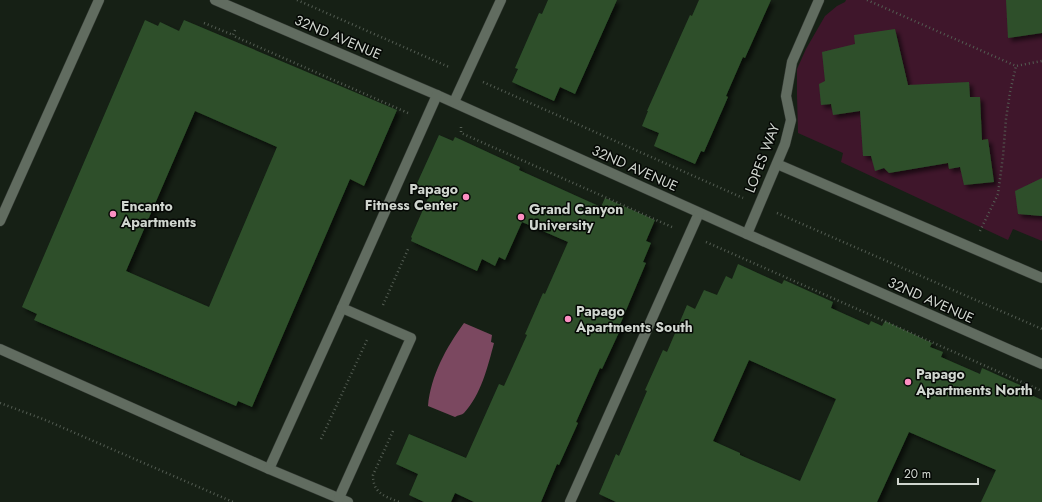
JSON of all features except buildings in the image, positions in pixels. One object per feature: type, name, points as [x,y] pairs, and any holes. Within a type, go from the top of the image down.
[{"type":"street","points":[[0,221],[99,0]]},
{"type":"street","name":"32ND AVENUE","points":[[216,0],[454,102],[747,234],[1042,364]]},
{"type":"street","points":[[454,102],[501,0]]},
{"type":"street","name":"LOPES WAY","points":[[747,234],[785,144],[791,120],[786,96],[792,62],[819,0]]},
{"type":"street","points":[[269,469],[437,95]]},
{"type":"street","points":[[777,164],[1042,278]]},
{"type":"street","points":[[570,502],[699,212]]},
{"type":"street","points":[[0,348],[269,469],[343,500],[411,338],[342,308]]},
{"type":"path","points":[[297,0],[1042,329]]},
{"type":"path","points":[[866,0],[1016,66],[1042,61]]},
{"type":"path","points":[[233,35],[243,12]]},
{"type":"path","points":[[204,23],[425,121]]},
{"type":"path","points":[[972,248],[998,194],[1006,119],[1016,66]]},
{"type":"path","points":[[469,109],[461,127],[461,133],[1042,391]]},
{"type":"path","points":[[321,439],[410,247]]},
{"type":"path","points":[[0,403],[43,419],[233,502]]},
{"type":"path","points":[[393,431],[373,475],[373,482],[376,490],[382,495],[398,502]]},
{"type":"shaded area","points":[[846,0],[1042,0],[1042,241],[1013,229],[1008,240],[841,162],[843,153],[798,133],[797,69],[806,49],[825,16]]},
{"type":"shaded area","points":[[464,323],[492,335],[491,342],[494,343],[483,380],[475,398],[464,413],[455,417],[428,406],[432,383],[440,362]]},
{"type":"place","name":"Papago Fitness Center","points":[[466,197]]},
{"type":"place","name":"Encanto Apartments","points":[[113,214]]},
{"type":"place","name":"Grand Canyon University","points":[[521,217]]},
{"type":"place","name":"Papago Apartments South","points":[[568,319]]},
{"type":"place","name":"Papago Apartments North","points":[[908,382]]}]
